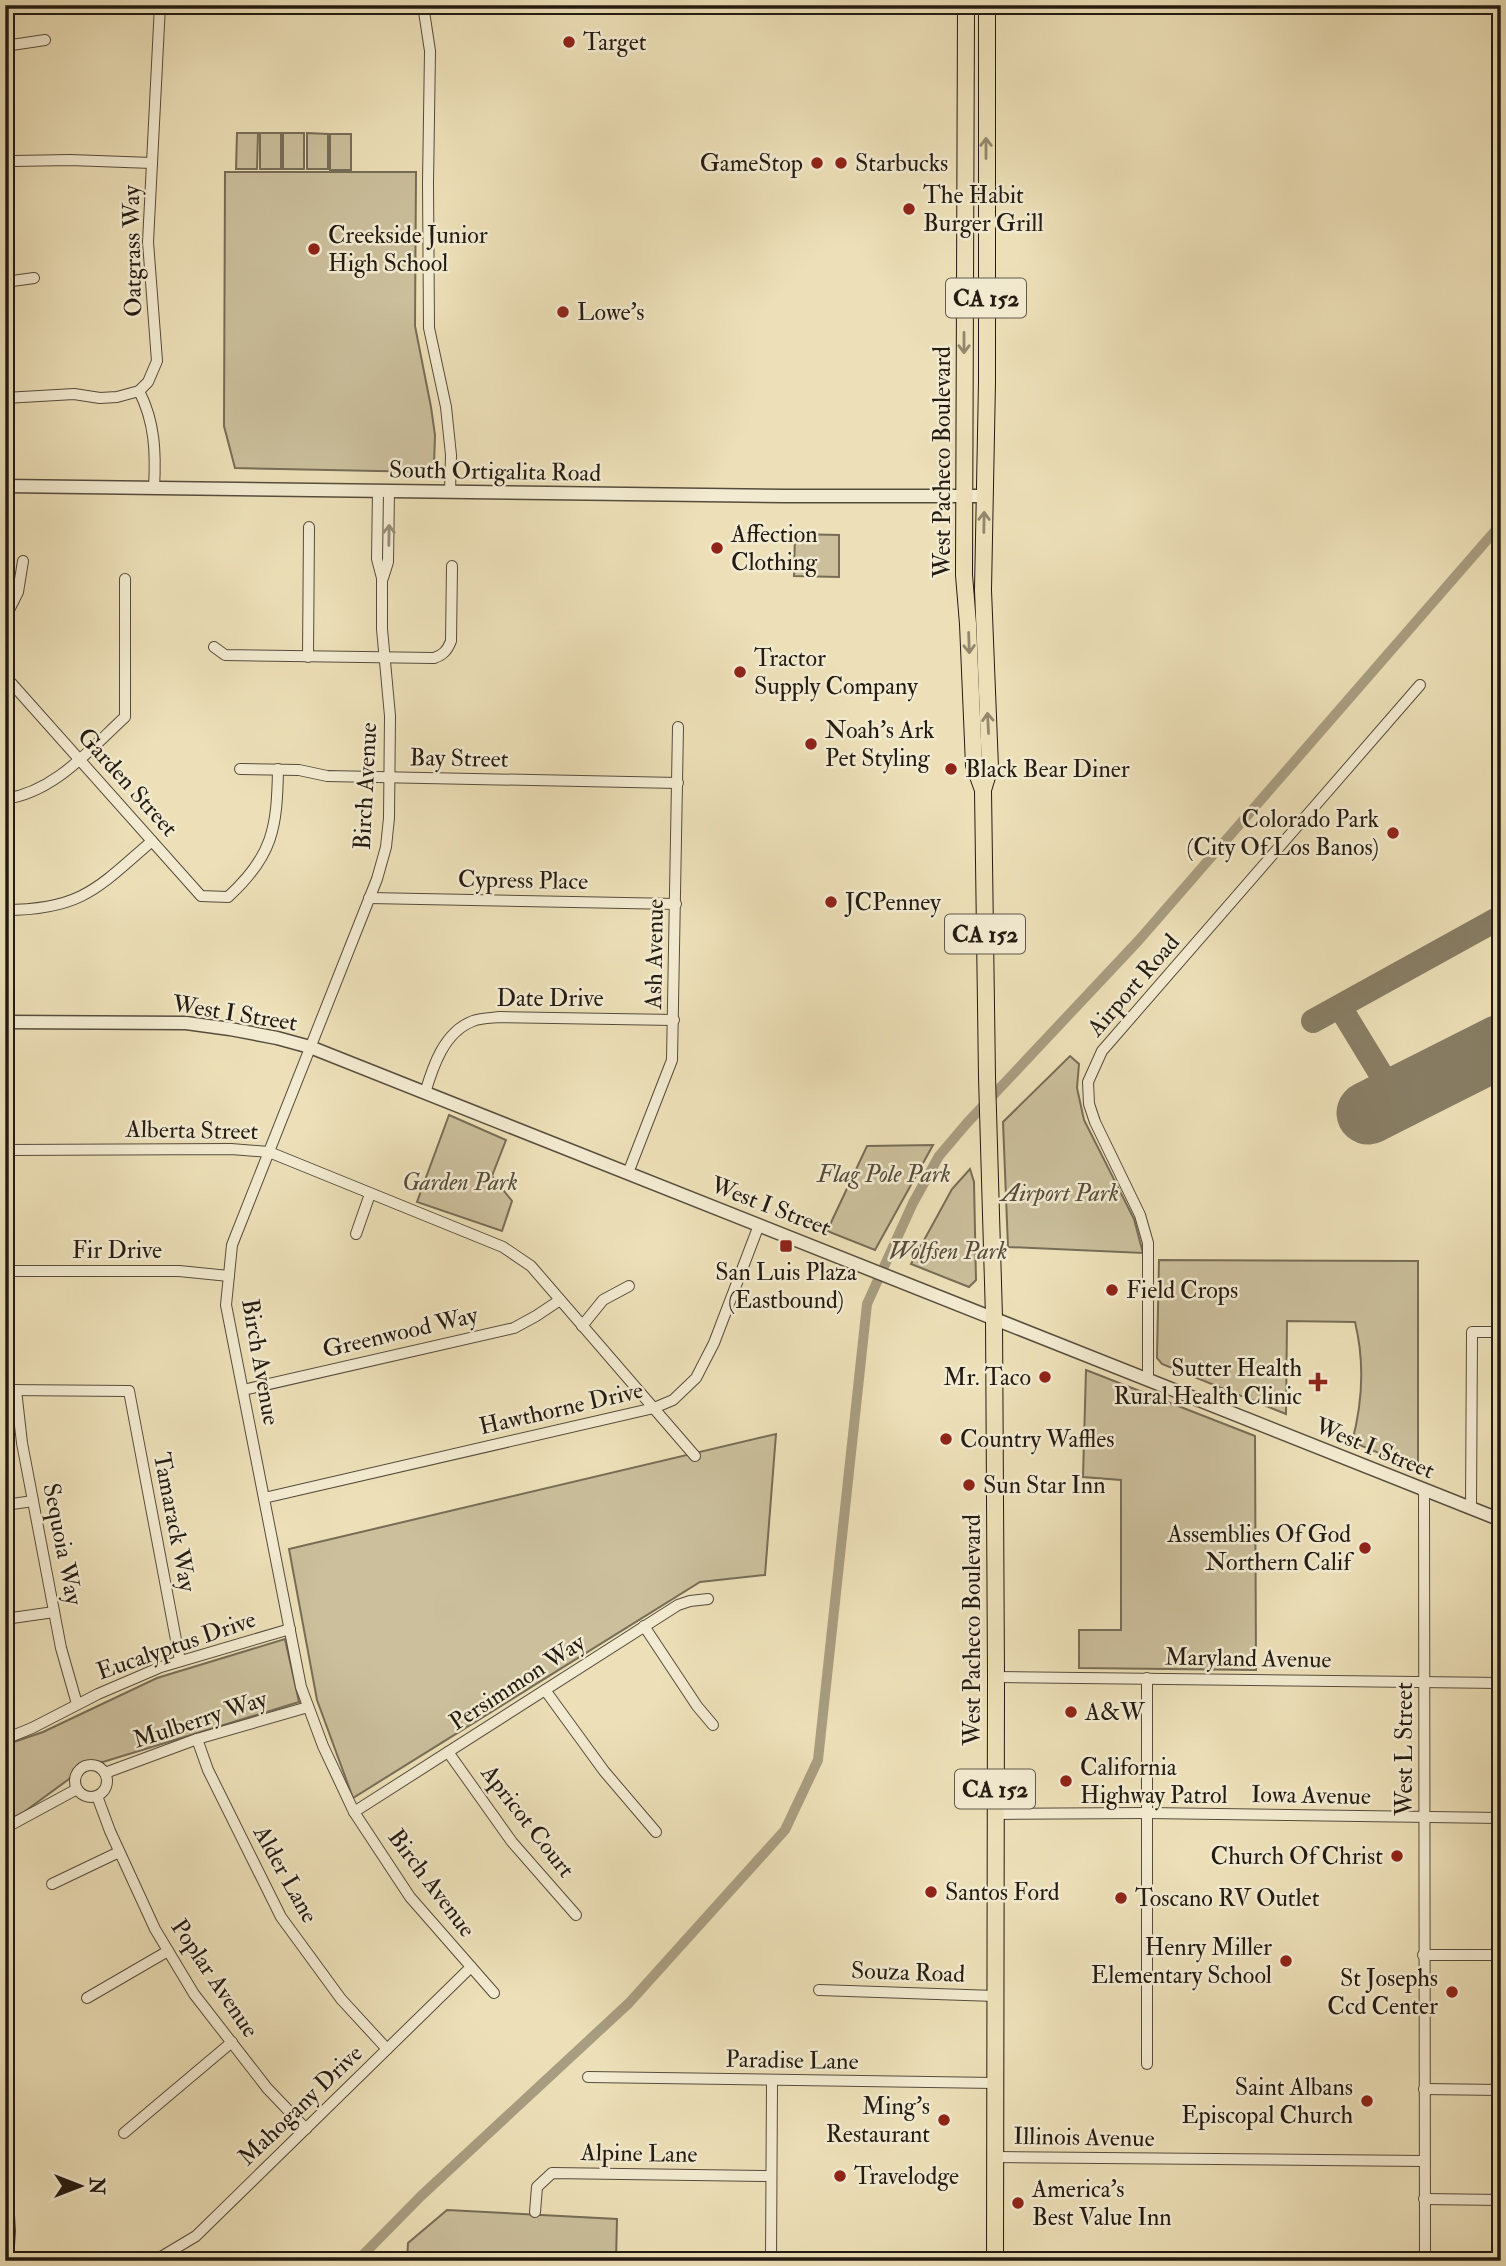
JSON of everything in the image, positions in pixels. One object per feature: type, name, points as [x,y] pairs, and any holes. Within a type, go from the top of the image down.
[{"type":"highway","name":"West Pacheco Boulevard","points":[[966,5],[964,575],[974,765],[983,790]]},
{"type":"highway","name":"West Pacheco Boulevard","points":[[987,5],[987,328],[983,614],[990,767],[983,790],[994,1317],[995,2261]]},
{"type":"highway","points":[[965,147],[975,219],[978,323],[987,328]]},
{"type":"street","name":"Oatgrass Way","points":[[139,391],[148,382],[157,361],[148,242],[160,5]]},
{"type":"street","points":[[423,5],[430,51],[429,328],[446,407],[451,455],[450,492]]},
{"type":"street","points":[[5,46],[45,40]]},
{"type":"street","points":[[12,161],[152,163]]},
{"type":"street","points":[[5,282],[34,278]]},
{"type":"street","points":[[5,398],[74,394],[100,398],[139,391],[153,430],[156,455],[154,488]]},
{"type":"street","name":"South Ortigalita Road","points":[[5,486],[985,496]]},
{"type":"street","name":"Birch Avenue","points":[[384,491],[377,559],[383,578],[382,629],[390,707],[389,818],[386,847],[369,898],[232,1245],[226,1306],[301,1687],[323,1746],[354,1812],[410,1897],[494,1993]]},
{"type":"street","points":[[307,657],[309,527]]},
{"type":"street","points":[[5,618],[18,592],[23,561]]},
{"type":"street","points":[[214,647],[225,655],[433,659],[445,652],[451,641],[452,566]]},
{"type":"street","points":[[5,799],[44,787],[125,717],[125,579]]},
{"type":"street","name":"Garden Street","points":[[5,676],[201,895],[228,897],[253,873],[269,844],[277,806],[278,769]]},
{"type":"street","name":"Airport Road","points":[[1148,1379],[1149,1243],[1140,1215],[1095,1122],[1089,1104],[1087,1082],[1102,1051],[1420,685]]},
{"type":"street","name":"Ash Avenue","points":[[628,1173],[672,1060],[678,727]]},
{"type":"street","name":"Bay Street","points":[[240,769],[278,769],[327,776],[678,783]]},
{"type":"street","points":[[5,910],[41,909],[74,900],[103,884],[152,841]]},
{"type":"street","name":"Cypress Place","points":[[369,898],[676,904]]},
{"type":"street","name":"Date Drive","points":[[425,1093],[436,1058],[453,1035],[474,1020],[500,1017],[674,1020]]},
{"type":"street","name":"West I Street","points":[[5,1022],[186,1023],[242,1031],[310,1047],[1501,1520]]},
{"type":"street","name":"Alberta Street","points":[[5,1150],[231,1149],[269,1152],[503,1247],[531,1266],[695,1456]]},
{"type":"street","points":[[356,1234],[370,1194]]},
{"type":"street","name":"Hawthorne Drive","points":[[264,1498],[653,1408],[673,1400],[696,1378],[714,1343],[760,1225]]},
{"type":"street","name":"Fir Drive","points":[[5,1271],[179,1271],[229,1276]]},
{"type":"street","points":[[582,1326],[603,1300],[629,1286]]},
{"type":"street","name":"Greenwood Way","points":[[243,1390],[514,1328],[560,1300]]},
{"type":"street","points":[[1471,1508],[1472,1332],[1501,1332]]},
{"type":"street","name":"Tamarack Way","points":[[11,1390],[129,1391],[180,1661]]},
{"type":"street","name":"Sequoia Way","points":[[11,1390],[54,1612],[66,1669],[77,1704]]},
{"type":"street","name":"West L Street","points":[[1424,1490],[1424,2261]]},
{"type":"street","points":[[5,1505],[33,1501]]},
{"type":"street","name":"Persimmon Way","points":[[354,1812],[678,1605],[708,1600]]},
{"type":"street","points":[[5,1619],[54,1612]]},
{"type":"street","points":[[644,1626],[697,1706],[713,1725]]},
{"type":"street","name":"Eucalyptus Drive","points":[[5,1739],[110,1688],[180,1661],[290,1629]]},
{"type":"street","name":"Maryland Avenue","points":[[996,1677],[1501,1683]]},
{"type":"street","points":[[1147,1678],[1147,2064]]},
{"type":"street","points":[[545,1690],[604,1772],[656,1832]]},
{"type":"street","name":"Mulberry Way","points":[[105,1773],[197,1739],[308,1707]]},
{"type":"street","name":"Alder Lane","points":[[197,1739],[208,1770],[281,1917],[341,1999],[387,2049]]},
{"type":"street","name":"Apricot Court","points":[[448,1752],[512,1842],[576,1915]]},
{"type":"street","points":[[86,1765],[94,1765],[105,1773],[107,1784],[97,1796],[90,1797],[77,1789],[75,1778],[78,1771],[86,1765]]},
{"type":"street","points":[[5,1828],[77,1789]]},
{"type":"street","name":"Poplar Avenue","points":[[97,1796],[119,1852],[155,1929],[194,1994],[267,2088],[306,2129]]},
{"type":"street","name":"Iowa Avenue","points":[[995,1814],[1147,1813],[1501,1818]]},
{"type":"street","points":[[52,1884],[119,1852]]},
{"type":"street","points":[[87,1998],[168,1951]]},
{"type":"street","points":[[1423,1955],[1501,1955]]},
{"type":"street","name":"Mahogany Drive","points":[[150,2261],[196,2236],[471,1967]]},
{"type":"street","name":"Souza Road","points":[[819,1990],[995,1996]]},
{"type":"street","points":[[124,2133],[232,2042]]},
{"type":"street","name":"Paradise Lane","points":[[588,2077],[995,2083]]},
{"type":"street","points":[[771,2261],[772,2081]]},
{"type":"street","points":[[1424,2089],[1501,2090]]},
{"type":"street","points":[[5,2150],[10,2231],[8,2261]]},
{"type":"street","name":"Illinois Avenue","points":[[995,2157],[1424,2161]]},
{"type":"street","name":"Alpine Lane","points":[[535,2212],[537,2187],[552,2174],[771,2176]]},
{"type":"street","points":[[1424,2199],[1501,2200]]},
{"type":"green space","points":[[237,133],[258,133],[257,169],[236,169]]},
{"type":"green space","points":[[260,133],[281,133],[281,169],[260,169]]},
{"type":"green space","points":[[283,133],[304,133],[304,169],[283,169]]},
{"type":"green space","points":[[307,133],[328,134],[328,169],[307,169]]},
{"type":"green space","points":[[330,134],[351,134],[351,170],[330,170]]},
{"type":"green space","name":"Creekside Junior High School","points":[[225,172],[416,172],[415,326],[435,435],[434,465],[427,472],[235,468],[224,426]]},
{"type":"green space","points":[[795,534],[839,535],[839,577],[794,576]]},
{"type":"green space","name":"Airport Park","points":[[1070,1056],[1079,1064],[1077,1088],[1084,1120],[1134,1219],[1143,1253],[1008,1247],[1003,1122]]},
{"type":"green space","name":"Garden Park","points":[[449,1115],[506,1140],[492,1176],[512,1201],[502,1231],[417,1202]]},
{"type":"green space","name":"Flag Pole Park","points":[[933,1145],[875,1250],[827,1231],[867,1146]]},
{"type":"green space","name":"Wolfsen Park","points":[[970,1169],[974,1182],[976,1280],[969,1287],[911,1264],[952,1189]]},
{"type":"green space","points":[[1159,1260],[1418,1261],[1418,1469],[1352,1442],[1359,1412],[1361,1382],[1355,1322],[1287,1321],[1286,1414],[1162,1364],[1157,1358]]},
{"type":"green space","points":[[1086,1370],[1255,1436],[1256,1670],[1079,1668],[1079,1630],[1121,1630],[1121,1480],[1083,1477]]},
{"type":"green space","points":[[776,1434],[765,1575],[700,1582],[353,1798],[317,1700],[289,1549]]},
{"type":"green space","points":[[285,1639],[299,1702],[103,1762],[86,1761],[78,1766],[69,1779],[24,1812],[5,1822],[5,1745],[43,1732],[157,1678]]},
{"type":"green space","points":[[447,2210],[617,2219],[616,2261],[407,2261],[408,2243]]},
{"type":"waterway","points":[[357,2261],[421,2196],[629,2003],[785,1830],[818,1760],[867,1304],[913,1203],[939,1156],[1139,940],[1501,524]]},
{"type":"taxiway","points":[[1313,1021],[1501,917]]},
{"type":"taxiway","points":[[1340,1007],[1396,1099]]},
{"type":"runway","points":[[1368,1113],[1501,1046]]},
{"type":"place","name":"Target","points":[[569,42]]},
{"type":"place","name":"GameStop","points":[[817,163]]},
{"type":"place","name":"Starbucks","points":[[841,163]]},
{"type":"place","name":"The Habit Burger Grill","points":[[909,209]]},
{"type":"place","name":"Creekside Junior High School","points":[[314,249]]},
{"type":"place","name":"Lowe's","points":[[563,312]]},
{"type":"place","name":"Affection Clothing","points":[[717,548]]},
{"type":"place","name":"Tractor Supply Company","points":[[740,672]]},
{"type":"place","name":"Noah's Ark Pet Styling","points":[[811,744]]},
{"type":"place","name":"Black Bear Diner","points":[[951,769]]},
{"type":"place","name":"Colorado Park (City Of Los Banos)","points":[[1393,833]]},
{"type":"place","name":"JCPenney","points":[[831,902]]},
{"type":"place","name":"San Luis Plaza (Eastbound)","points":[[786,1246]]},
{"type":"place","name":"Field Crops","points":[[1112,1290]]},
{"type":"place","name":"Mr. Taco","points":[[1045,1377]]},
{"type":"place","name":"Sutter Health Rural Health Clinic","points":[[1318,1382]]},
{"type":"place","name":"Country Waffles","points":[[946,1439]]},
{"type":"place","name":"Sun Star Inn","points":[[969,1485]]},
{"type":"place","name":"Assemblies Of God Northern Calif","points":[[1365,1548]]},
{"type":"place","name":"A&W","points":[[1071,1712]]},
{"type":"place","name":"California Highway Patrol","points":[[1066,1781]]},
{"type":"place","name":"Church Of Christ","points":[[1397,1856]]},
{"type":"place","name":"Santos Ford","points":[[931,1892]]},
{"type":"place","name":"Toscano RV Outlet","points":[[1121,1898]]},
{"type":"place","name":"Henry Miller Elementary School","points":[[1286,1961]]},
{"type":"place","name":"St Josephs Ccd Center","points":[[1452,1992]]},
{"type":"place","name":"Saint Albans Episcopal Church","points":[[1367,2101]]},
{"type":"place","name":"Ming's Restaurant","points":[[944,2120]]},
{"type":"place","name":"Travelodge","points":[[840,2176]]},
{"type":"place","name":"America's Best Value Inn","points":[[1018,2203]]}]
